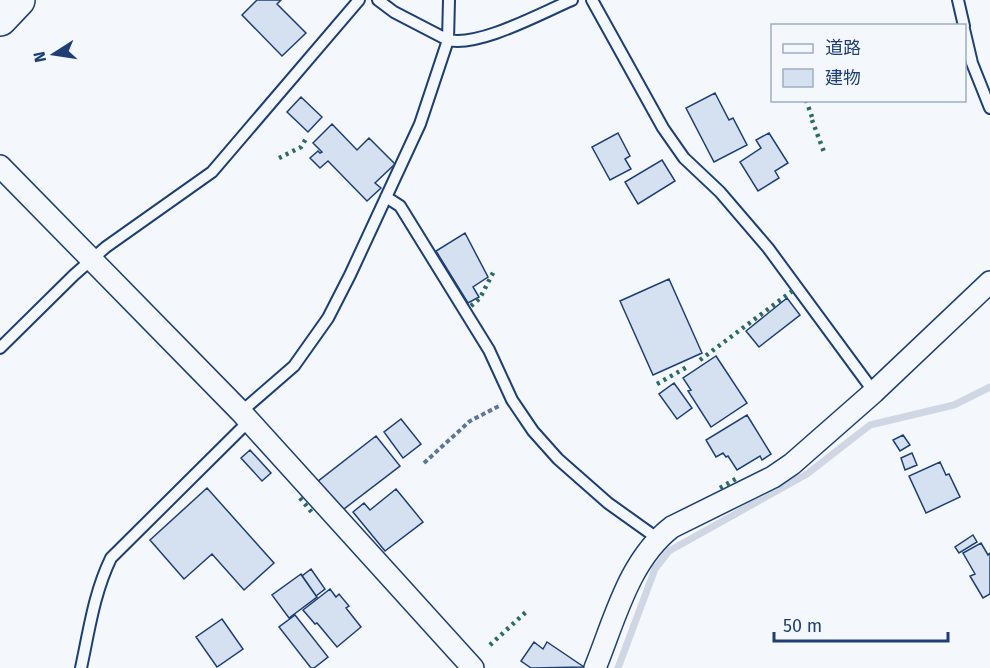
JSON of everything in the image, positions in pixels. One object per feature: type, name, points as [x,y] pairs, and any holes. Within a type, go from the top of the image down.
[{"type":"highway","points":[[0,19],[18,0]]},
{"type":"street","points":[[0,166],[245,416],[473,668]]},
{"type":"street","points":[[595,668],[632,576],[642,557],[657,538],[672,527],[792,465],[874,392],[990,282]]},
{"type":"lane","points":[[0,348],[92,259],[125,232],[212,172],[360,0]]},
{"type":"lane","points":[[378,0],[394,12],[448,40],[458,42],[475,40],[572,0]]},
{"type":"lane","points":[[81,668],[94,603],[102,576],[111,558],[294,366],[328,318],[420,124],[448,40],[449,0]]},
{"type":"lane","points":[[592,0],[663,128],[684,158],[720,192],[768,248],[874,392]]},
{"type":"lane","points":[[958,0],[963,24]]},
{"type":"lane","points":[[966,36],[972,63],[990,108]]},
{"type":"lane","points":[[386,197],[400,206],[489,350],[512,400],[533,431],[558,459],[608,503],[657,538]]},
{"type":"path","points":[[424,464],[470,421],[512,400]]},
{"type":"building","points":[[257,0],[281,0],[277,4],[306,33],[282,56],[242,15]]},
{"type":"building","points":[[715,93],[729,120],[733,118],[747,145],[714,162],[686,108]]},
{"type":"building","points":[[301,97],[322,117],[308,132],[287,112]]},
{"type":"building","points":[[332,124],[357,150],[369,138],[395,164],[375,183],[381,188],[367,201],[328,161],[320,168],[310,158],[318,151],[322,152],[313,143]]},
{"type":"building","points":[[618,133],[630,156],[625,159],[631,169],[610,180],[592,147]]},
{"type":"building","points":[[769,133],[788,163],[775,171],[779,178],[758,191],[740,162],[761,148],[756,140]]},
{"type":"building","points":[[662,160],[675,181],[638,204],[625,182]]},
{"type":"building","points":[[465,233],[488,277],[473,287],[479,297],[468,303],[436,251]]},
{"type":"building","points":[[669,279],[702,353],[653,375],[620,301]]},
{"type":"building","points":[[787,298],[800,315],[759,347],[746,331]]},
{"type":"building","points":[[716,356],[747,403],[711,427],[688,391],[691,390],[683,378]]},
{"type":"building","points":[[674,383],[692,408],[677,419],[659,394]]},
{"type":"building","points":[[747,415],[771,454],[762,460],[760,456],[737,470],[728,456],[726,457],[723,453],[716,457],[706,440]]},
{"type":"building","points":[[401,419],[421,444],[403,458],[384,432]]},
{"type":"building","points":[[903,435],[910,445],[900,451],[893,440]]},
{"type":"building","points":[[376,436],[400,466],[340,512],[317,482]]},
{"type":"building","points":[[250,450],[271,473],[262,481],[241,458]]},
{"type":"building","points":[[912,453],[917,465],[905,470],[901,458]]},
{"type":"building","points":[[940,462],[946,475],[949,474],[960,497],[926,513],[909,476]]},
{"type":"building","points":[[207,488],[274,563],[244,590],[212,554],[184,579],[150,540]]},
{"type":"building","points":[[396,489],[423,522],[385,551],[353,512],[364,503],[370,510]]},
{"type":"building","points":[[973,535],[977,542],[959,553],[955,547]]},
{"type":"building","points":[[981,543],[988,555],[990,553],[990,594],[983,598],[970,576],[975,574],[963,553]]},
{"type":"building","points":[[311,569],[325,589],[316,596],[302,576]]},
{"type":"building","points":[[301,574],[317,597],[289,618],[272,595]]},
{"type":"building","points":[[330,589],[336,597],[339,594],[349,606],[346,608],[361,627],[337,647],[303,610]]},
{"type":"building","points":[[295,615],[328,657],[314,668],[311,668],[279,627]]},
{"type":"building","points":[[222,619],[243,649],[217,667],[196,637]]},
{"type":"building","points":[[534,642],[543,649],[547,642],[584,667],[531,668],[521,661]]},
{"type":"waterway","points":[[618,668],[655,569],[669,551],[807,474],[870,425],[954,405],[990,387]]},
{"type":"hedge","points":[[807,102],[812,117]]},
{"type":"hedge","points":[[812,120],[824,152]]},
{"type":"hedge","points":[[279,158],[301,147],[307,137]]},
{"type":"hedge","points":[[471,306],[480,298],[495,269]]},
{"type":"hedge","points":[[700,360],[795,289]]},
{"type":"hedge","points":[[657,384],[687,367]]},
{"type":"hedge","points":[[720,488],[739,477]]},
{"type":"hedge","points":[[300,498],[314,515]]},
{"type":"hedge","points":[[490,645],[527,611]]}]
